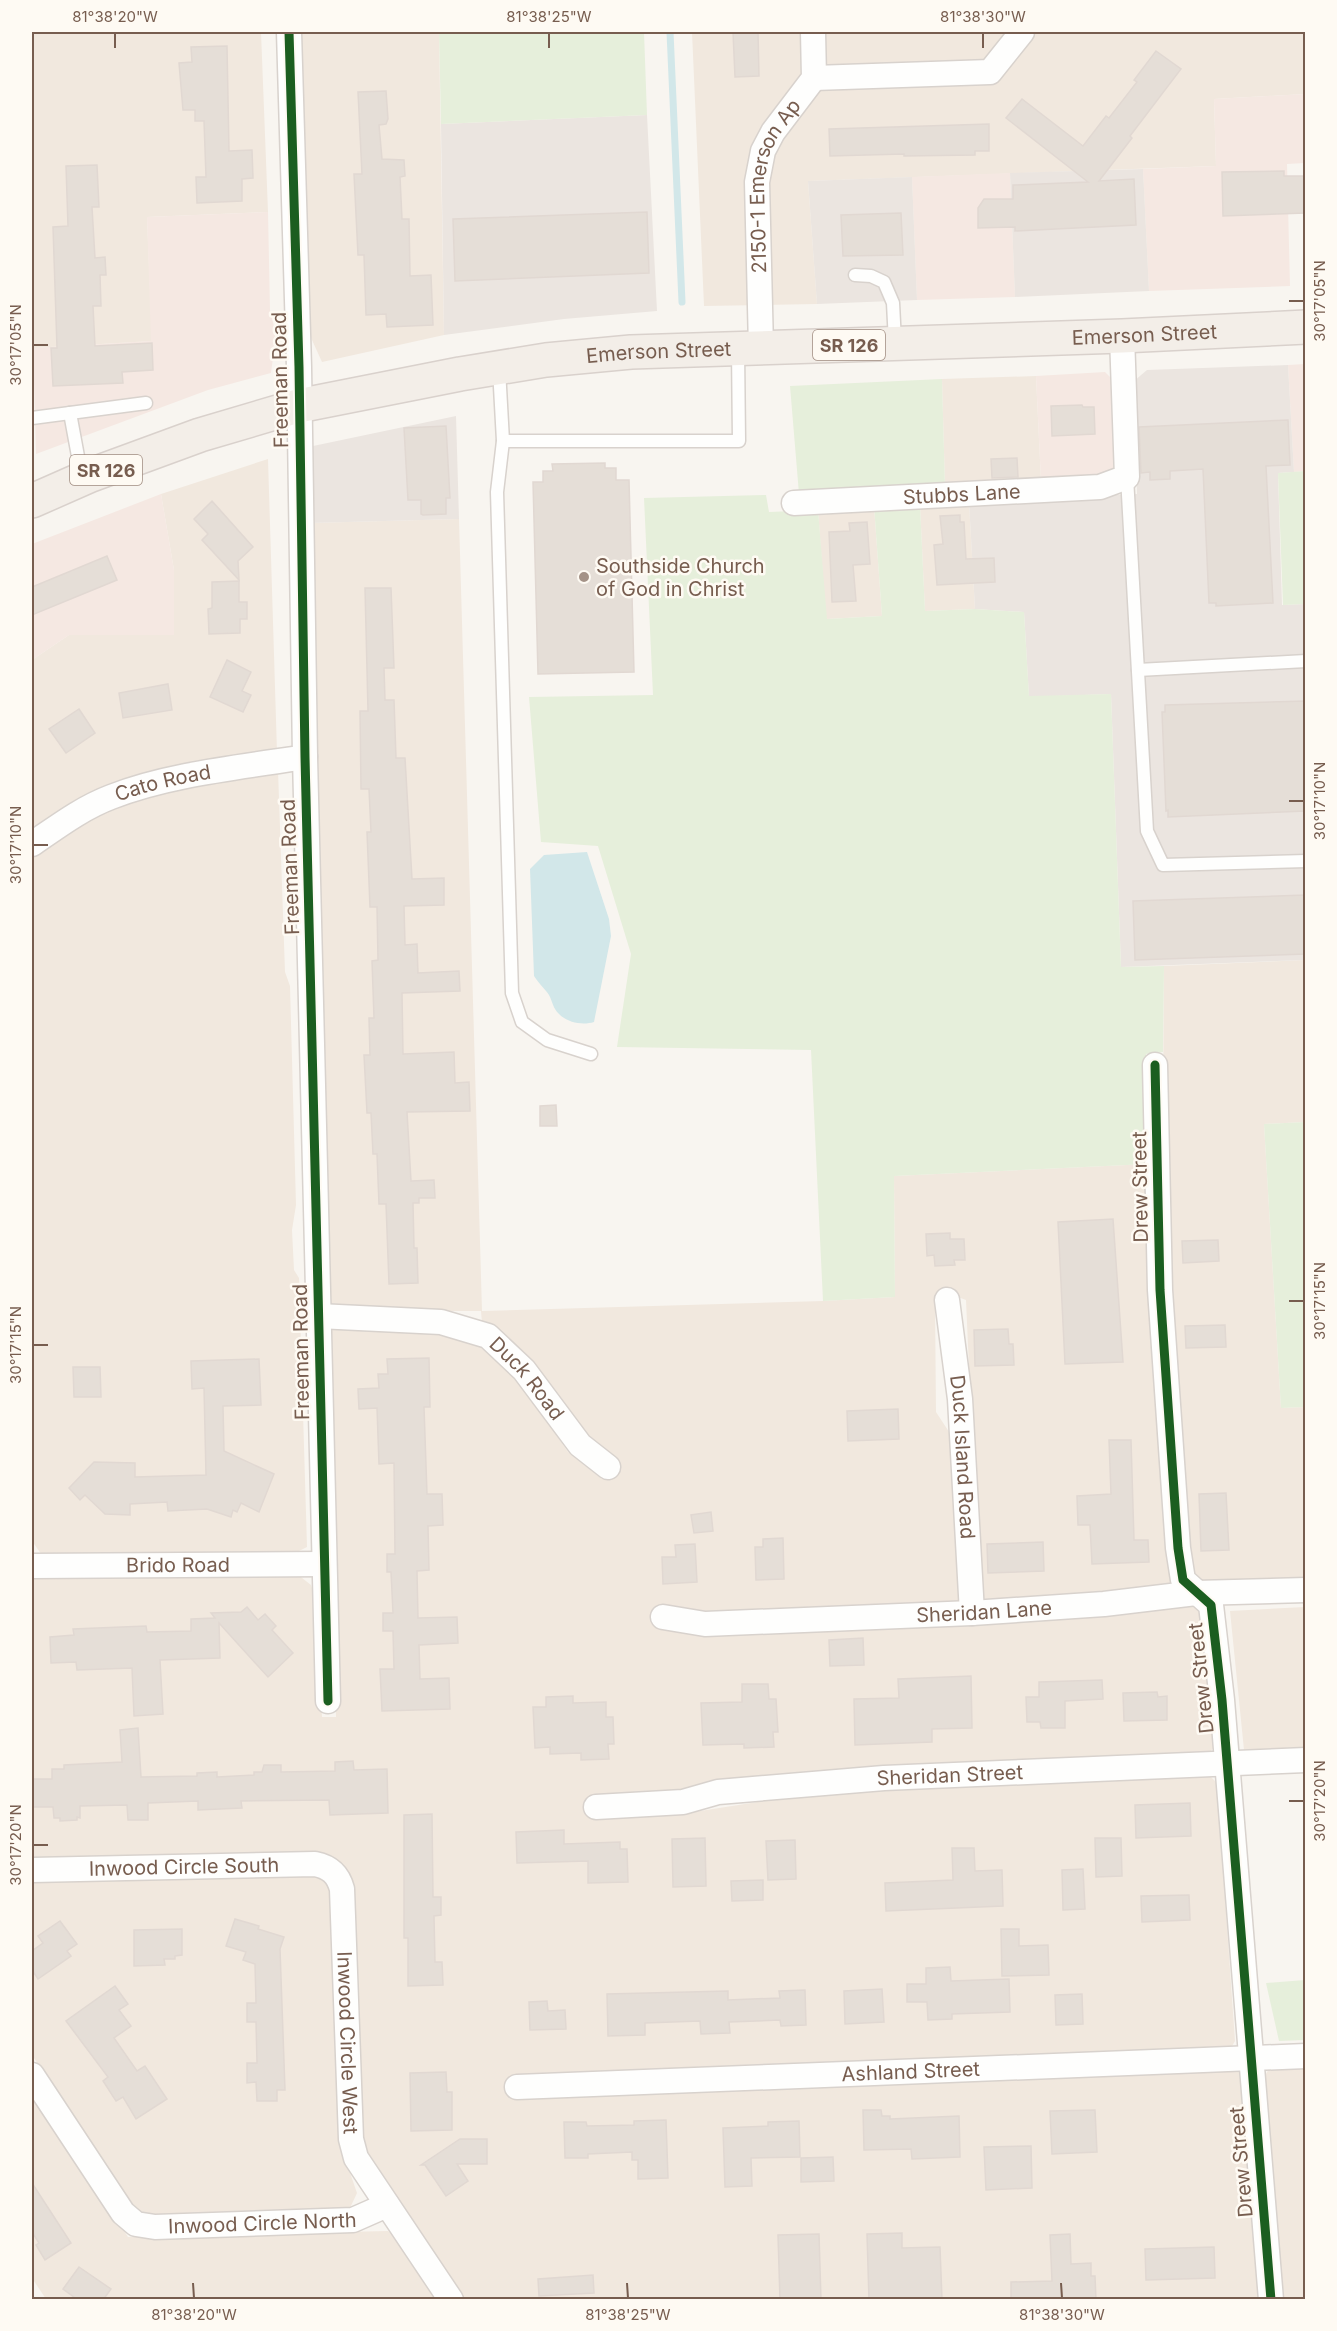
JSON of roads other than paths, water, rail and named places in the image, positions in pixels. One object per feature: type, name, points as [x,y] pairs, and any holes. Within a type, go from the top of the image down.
[{"type":"main road","name":"Emerson Street","points":[[32,501],[83,479],[200,435],[298,406],[546,360],[631,352],[1122,336],[1305,327]]},
{"type":"street","name":"Freeman Road","points":[[289,32],[328,1701]]},
{"type":"street","name":"2150-1 Emerson Ap","points":[[749,348],[758,182],[763,151],[773,132],[814,78],[813,32]]},
{"type":"street","points":[[814,78],[990,72],[1022,32]]},
{"type":"street","points":[[1122,336],[1127,477]]},
{"type":"street","name":"Stubbs Lane","points":[[794,503],[1100,487],[1127,477]]},
{"type":"street","name":"Cato Road","points":[[32,844],[75,815],[110,797],[159,782],[305,757]]},
{"type":"street","name":"Drew Street","points":[[1155,1065],[1160,1290],[1178,1548],[1183,1580],[1211,1605],[1227,1763],[1271,2300]]},
{"type":"street","name":"Duck Island Road","points":[[946,1300],[960,1398],[972,1613]]},
{"type":"street","name":"Duck Road","points":[[318,1316],[441,1322],[488,1336],[524,1370],[580,1445],[608,1467]]},
{"type":"street","name":"Brido Road","points":[[32,1566],[324,1564]]},
{"type":"street","name":"Sheridan Lane","points":[[663,1617],[705,1624],[972,1613],[1104,1604],[1196,1593],[1305,1590]]},
{"type":"street","name":"Sheridan Street","points":[[596,1807],[682,1802],[718,1792],[884,1778],[1305,1760]]},
{"type":"street","name":"Inwood Circle South","points":[[32,1870],[315,1864],[325,1866],[334,1872]]},
{"type":"street","name":"Inwood Circle West","points":[[334,1872],[340,1880],[342,1889],[351,2139],[356,2158],[451,2300]]},
{"type":"street","name":"Ashland Street","points":[[517,2087],[1305,2056]]},
{"type":"street","name":"Inwood Circle North","points":[[32,2075],[123,2213],[136,2224],[155,2227],[353,2220],[387,2205]]},
{"type":"lane","points":[[855,274],[871,276],[884,282],[893,303],[895,343]]},
{"type":"lane","points":[[503,441],[739,441],[749,348]]},
{"type":"lane","points":[[499,368],[503,441],[497,492],[512,993],[522,1022],[547,1040],[591,1054]]},
{"type":"lane","points":[[32,418],[146,403]]},
{"type":"lane","points":[[70,413],[83,479]]},
{"type":"lane","points":[[1127,477],[1147,831],[1163,865],[1305,861]]},
{"type":"lane","points":[[1138,670],[1305,661]]},
{"type":"waterway","points":[[670,32],[682,302]]},
{"type":"place","name":"Southside Church of God in Christ","points":[[584,577]]}]
